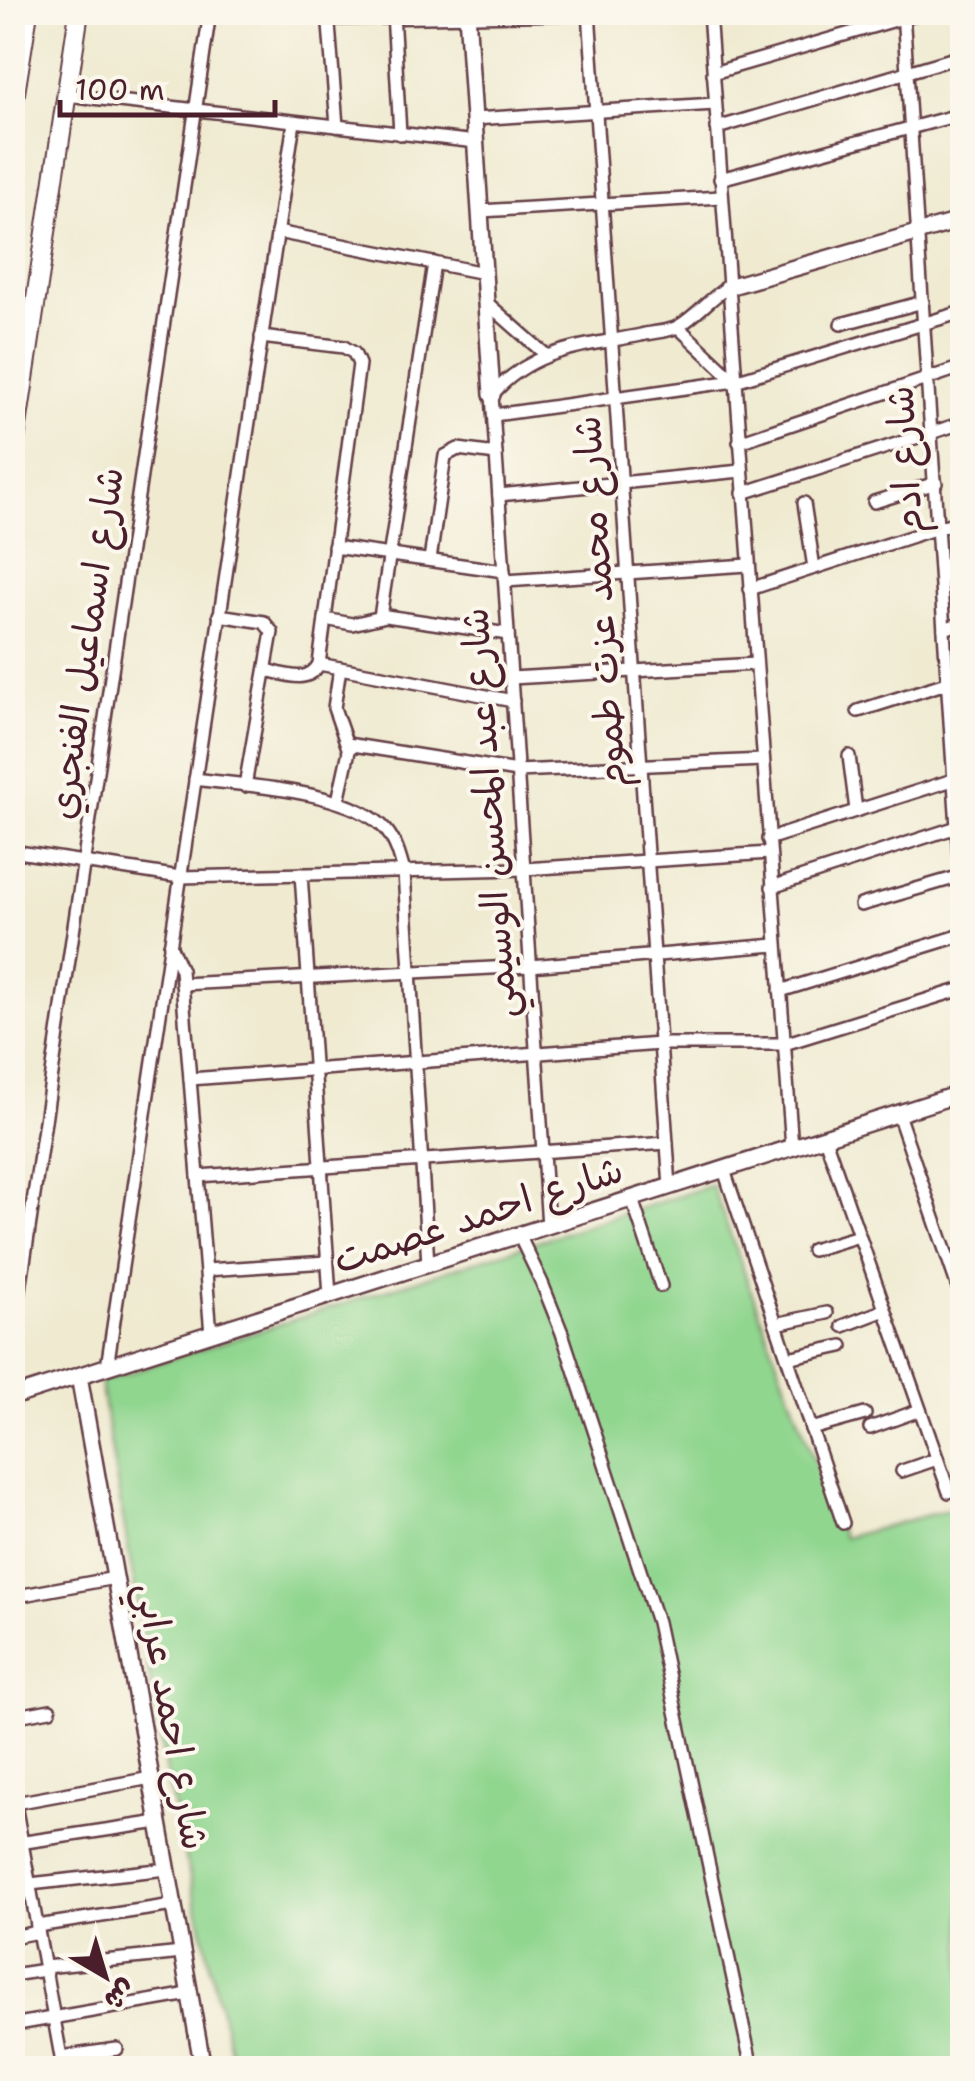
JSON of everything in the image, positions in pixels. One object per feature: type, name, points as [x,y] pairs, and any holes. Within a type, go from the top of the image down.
[{"type":"main road","points":[[13,105],[28,12]]},
{"type":"main road","points":[[12,459],[80,12]]},
{"type":"main road","name":"شارع عبد المحسن الوسيمي","points":[[467,14],[492,395]]},
{"type":"main road","points":[[728,286],[962,220]]},
{"type":"main road","name":"شارع احمد عصمت","points":[[12,1397],[962,1094]]},
{"type":"main road","name":"شارع احمد عرابي","points":[[79,1376],[203,2068]]},
{"type":"street","name":"شارع اسماعيل الفنجري","points":[[12,1343],[210,12]]},
{"type":"street","points":[[294,12],[329,16],[665,12]]},
{"type":"street","points":[[708,12],[792,1148]]},
{"type":"street","points":[[713,73],[924,12]]},
{"type":"street","name":"شارع محمد عزت طموم","points":[[589,13],[670,1187]]},
{"type":"street","points":[[393,15],[400,134]]},
{"type":"street","name":"شارع ادم","points":[[903,15],[947,682],[958,778],[962,904]]},
{"type":"street","points":[[329,16],[337,126]]},
{"type":"street","points":[[717,128],[962,56]]},
{"type":"street","points":[[66,96],[476,142]]},
{"type":"street","points":[[474,119],[715,104]]},
{"type":"street","points":[[720,179],[962,114]]},
{"type":"street","points":[[108,1367],[294,122]]},
{"type":"street","points":[[480,211],[722,196]]},
{"type":"street","points":[[277,232],[484,272]]},
{"type":"street","points":[[380,617],[434,263]]},
{"type":"street","points":[[492,395],[516,370],[546,355],[678,327],[728,286]]},
{"type":"street","points":[[486,302],[546,355]]},
{"type":"street","points":[[841,324],[923,302]]},
{"type":"street","points":[[494,414],[735,381],[962,312]]},
{"type":"street","points":[[678,327],[735,381]]},
{"type":"street","points":[[261,337],[344,347],[357,358],[318,664],[314,673],[304,678],[266,670]]},
{"type":"street","points":[[739,442],[962,367]]},
{"type":"street","name":"شارع عبد المحسن الوسيمي","points":[[492,395],[548,1226]]},
{"type":"street","points":[[743,493],[962,423]]},
{"type":"street","points":[[430,560],[445,456],[458,448],[496,454]]},
{"type":"street","points":[[499,494],[741,471]]},
{"type":"street","points":[[874,502],[936,482]]},
{"type":"street","points":[[804,503],[814,568]]},
{"type":"street","points":[[750,589],[962,520]]},
{"type":"street","points":[[334,547],[430,560],[504,576],[628,574],[748,565]]},
{"type":"street","points":[[941,576],[962,569]]},
{"type":"street","points":[[220,614],[269,626],[272,632],[245,786]]},
{"type":"street","points":[[324,619],[352,624],[380,617],[508,634]]},
{"type":"street","points":[[944,628],[962,623]]},
{"type":"street","points":[[318,664],[513,701]]},
{"type":"street","points":[[511,678],[756,664]]},
{"type":"street","points":[[338,800],[347,744],[334,708],[340,668]]},
{"type":"street","points":[[858,711],[962,678]]},
{"type":"street","points":[[347,744],[518,772],[762,760]]},
{"type":"street","points":[[849,756],[856,810]]},
{"type":"street","points":[[195,778],[338,800],[370,815],[397,848],[404,872],[428,1264]]},
{"type":"street","points":[[768,839],[958,778]]},
{"type":"street","points":[[772,888],[957,827]]},
{"type":"street","points":[[12,852],[180,877],[524,869],[770,853]]},
{"type":"street","points":[[862,906],[961,871]]},
{"type":"street","points":[[302,874],[330,1296]]},
{"type":"street","points":[[780,991],[962,935]]},
{"type":"street","points":[[170,945],[177,957],[182,984],[212,1334]]},
{"type":"street","points":[[182,984],[530,966],[776,945]]},
{"type":"street","points":[[190,1080],[660,1044],[784,1044],[962,988]]},
{"type":"street","points":[[898,1114],[962,1299]]},
{"type":"street","points":[[824,1138],[948,1492]]},
{"type":"street","points":[[198,1176],[666,1143]]},
{"type":"street","points":[[724,1170],[843,1523]]},
{"type":"street","points":[[632,1199],[662,1286]]},
{"type":"street","points":[[519,1235],[562,1333],[657,1622],[752,2068]]},
{"type":"street","points":[[812,1250],[859,1236]]},
{"type":"street","points":[[206,1270],[327,1262]]},
{"type":"street","points":[[843,1326],[885,1310]]},
{"type":"street","points":[[776,1324],[827,1313]]},
{"type":"street","points":[[788,1358],[842,1346]]},
{"type":"street","points":[[870,1428],[920,1410]]},
{"type":"street","points":[[811,1429],[866,1414]]},
{"type":"street","points":[[902,1471],[937,1459]]},
{"type":"street","points":[[12,1597],[115,1578]]},
{"type":"street","points":[[12,1717],[50,1710]]},
{"type":"street","points":[[15,1809],[151,1778]]},
{"type":"street","points":[[12,1788],[17,1843],[30,1886],[62,2063],[118,2049]]},
{"type":"street","points":[[17,1843],[158,1822]]},
{"type":"street","points":[[12,1892],[30,1886],[167,1869]]},
{"type":"street","points":[[12,1937],[174,1905]]},
{"type":"street","points":[[12,1975],[182,1952]]},
{"type":"street","points":[[12,2025],[189,1994]]},
{"type":"green space","points":[[712,1185],[843,1538],[962,1506],[962,2068],[234,2068],[166,1773],[100,1382]]}]
